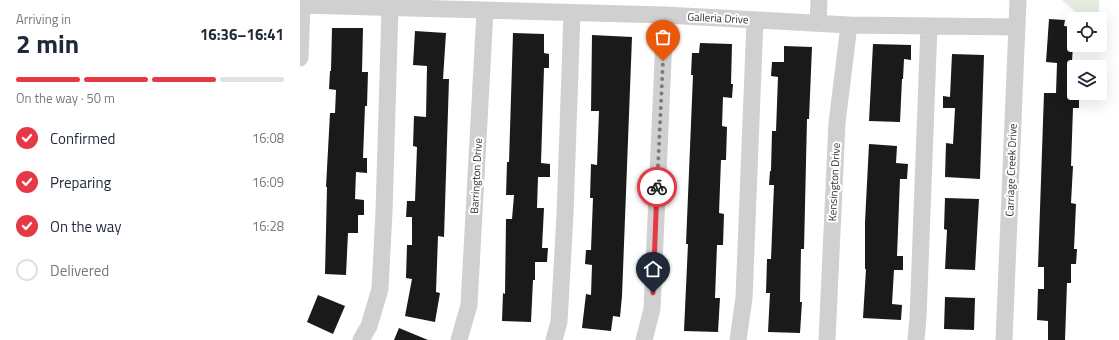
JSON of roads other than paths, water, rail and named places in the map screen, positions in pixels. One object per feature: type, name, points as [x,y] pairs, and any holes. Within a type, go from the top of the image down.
[{"type":"street","points":[[818,23],[819,0]]},
{"type":"street","name":"Carriage Creek Drive","points":[[1004,340],[1018,0]]},
{"type":"street","points":[[300,58],[301,5]]},
{"type":"street","name":"Galleria Drive","points":[[301,5],[665,15],[849,25],[1017,27]]},
{"type":"street","points":[[361,340],[369,326],[380,289],[384,212],[390,8]]},
{"type":"street","name":"Barrington Drive","points":[[459,340],[469,305],[485,11]]},
{"type":"street","points":[[554,340],[559,322],[572,13]]},
{"type":"street","points":[[644,340],[652,309],[665,15]]},
{"type":"street","points":[[738,340],[744,298],[755,20]]},
{"type":"street","name":"Kensington Drive","points":[[827,340],[837,123],[849,25]]},
{"type":"street","points":[[916,340],[929,26]]}]
